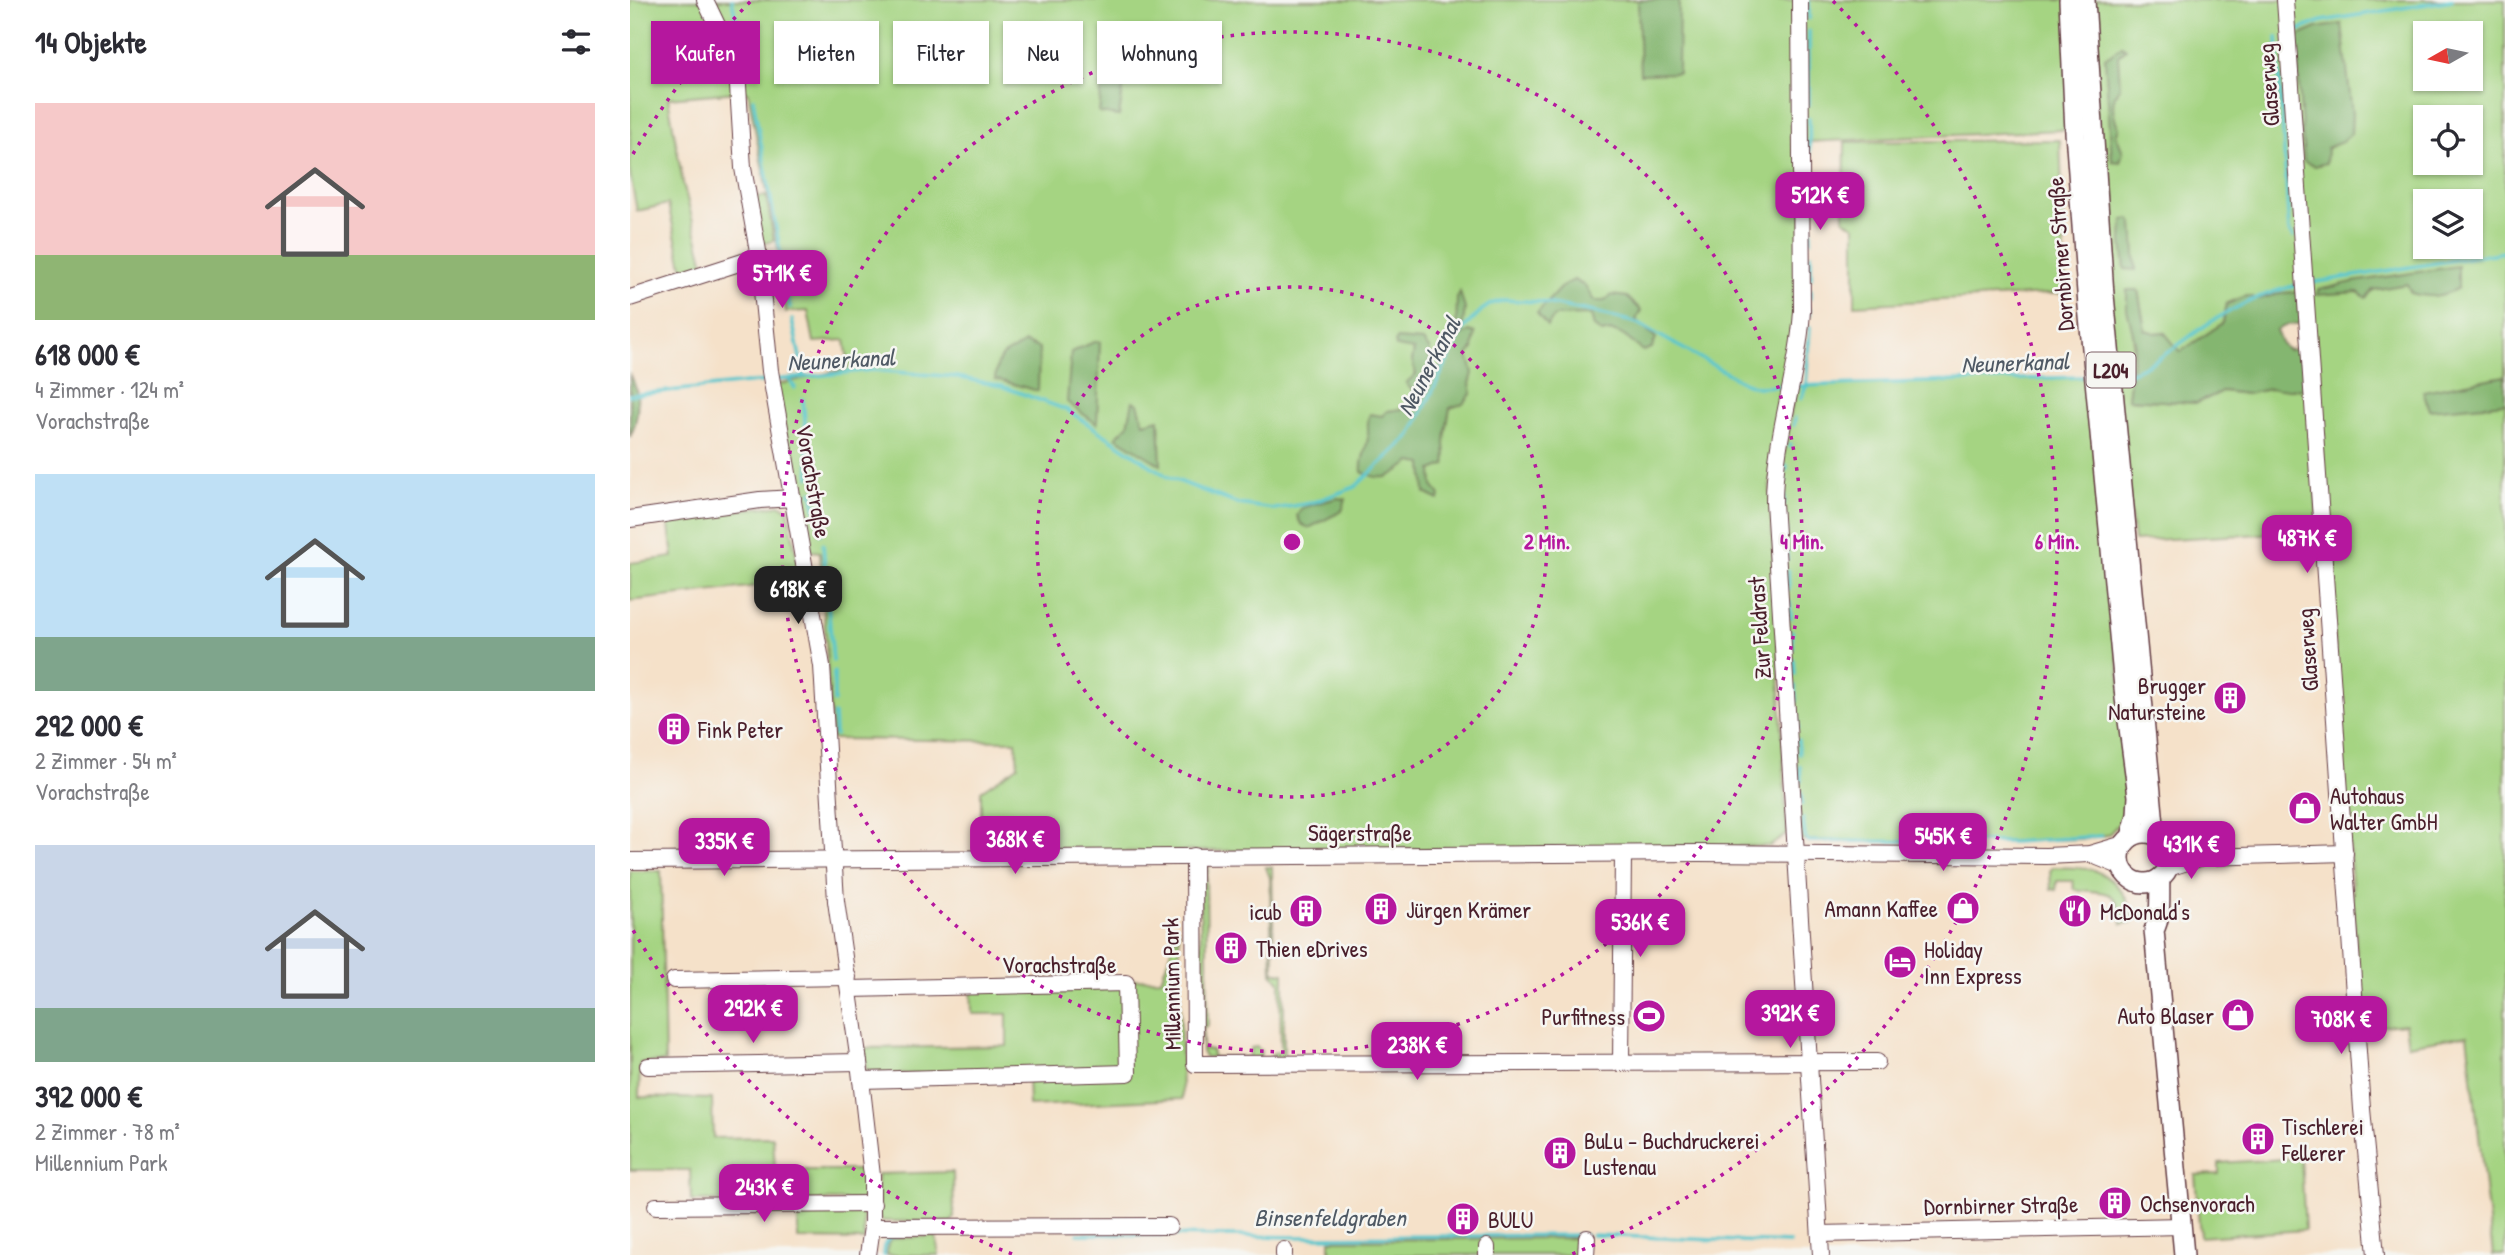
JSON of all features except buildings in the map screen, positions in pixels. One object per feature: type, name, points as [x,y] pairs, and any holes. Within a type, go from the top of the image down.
[{"type":"main road","name":"Dornbirner Straße","points":[[2069,0],[2088,306],[2125,698],[2138,796],[2137,815],[2128,841],[2120,854],[2122,867],[2130,878],[2136,881],[2148,923],[2154,930]]},
{"type":"main road","name":"Dornbirner Straße","points":[[2085,0],[2104,295],[2161,840],[2170,857],[2164,873],[2159,921],[2154,930],[2184,1255]]},
{"type":"main road","points":[[2128,841],[2147,833],[2161,840]]},
{"type":"main road","points":[[2136,881],[2144,883],[2164,873]]},
{"type":"street","name":"Vorachstraße","points":[[705,0],[727,46],[738,86],[743,168],[758,257],[770,371],[822,666],[836,901],[859,1062],[873,1205],[868,1255]]},
{"type":"street","name":"Zur Feldrast","points":[[1800,0],[1802,311],[1775,469],[1774,502],[1821,1255]]},
{"type":"street","name":"Glaserweg","points":[[2286,0],[2364,1135],[2376,1255]]},
{"type":"street","points":[[630,298],[758,257]]},
{"type":"street","points":[[630,519],[760,500],[793,498]]},
{"type":"street","points":[[2161,840],[2203,857]]},
{"type":"street","name":"Sägerstraße","points":[[630,861],[1623,854],[2046,856],[2090,854],[2128,841]]},
{"type":"street","points":[[2164,873],[2203,857],[2345,853]]},
{"type":"street","points":[[1621,1063],[1623,854]]},
{"type":"street","name":"Sägerstraße","points":[[2090,854],[2122,867]]},
{"type":"street","name":"Millennium Park","points":[[1194,856],[1195,1064],[1877,1062]]},
{"type":"street","name":"Vorachstraße","points":[[674,980],[1126,983],[1128,1073],[861,1080]]},
{"type":"street","points":[[648,1066],[859,1062]]},
{"type":"street","points":[[656,1206],[873,1205]]},
{"type":"street","points":[[872,1227],[1170,1226]]},
{"type":"street","name":"Dornbirner Straße","points":[[1820,1234],[2182,1226]]},
{"type":"green space","points":[[630,0],[705,0],[712,21],[651,21],[651,84],[734,84],[737,92],[668,98],[683,183],[706,272],[685,279],[668,204],[637,211],[630,174]]},
{"type":"green space","points":[[708,0],[2505,0],[2505,1255],[2493,1255],[2467,1035],[2408,1045],[2405,1024],[2362,1028],[2310,292],[2281,293],[2260,299],[2246,296],[2227,303],[2223,323],[2180,352],[2164,332],[2145,330],[2138,291],[2128,399],[2197,403],[2223,391],[2246,394],[2270,389],[2309,389],[2318,531],[2134,541],[2084,129],[1807,142],[1797,331],[1770,485],[1787,834],[1770,846],[981,853],[981,791],[1018,766],[1016,741],[832,739],[820,552],[810,551],[776,385],[849,368],[845,340],[814,342],[808,311],[786,312],[779,255],[748,92],[741,92],[738,84],[760,84],[760,21],[716,21]]},
{"type":"green space","points":[[1638,0],[1679,0],[1678,73],[1640,74]]},
{"type":"green space","points":[[2342,24],[2352,114],[2351,134],[2342,142],[2327,148],[2326,163],[2315,166],[2304,162],[2296,37],[2317,28]]},
{"type":"green space","points":[[2122,46],[2126,49],[2118,56],[2120,87],[2113,107],[2119,128],[2116,135],[2123,152],[2120,162],[2112,161],[2105,58]]},
{"type":"green space","points":[[1102,84],[1124,84],[1119,116],[1099,113]]},
{"type":"green space","points":[[2060,140],[2066,293],[1855,305],[1855,227],[1844,219],[1845,142]]},
{"type":"green space","points":[[766,196],[774,241],[761,244],[752,197]]},
{"type":"green space","points":[[2130,219],[2133,223],[2136,270],[2125,269],[2123,220]]},
{"type":"green space","points":[[2458,266],[2458,288],[2441,295],[2423,296],[2411,293],[2407,284],[2373,290],[2366,298],[2358,292],[2317,295],[2318,290],[2353,282]]},
{"type":"green space","points":[[1574,280],[1585,286],[1594,301],[1604,301],[1612,295],[1627,297],[1641,310],[1636,320],[1656,338],[1652,348],[1644,351],[1620,334],[1608,331],[1602,333],[1594,327],[1591,315],[1555,316],[1547,326],[1537,313],[1560,288]]},
{"type":"green space","points":[[2127,290],[2138,290],[2145,330],[2164,332],[2180,352],[2223,323],[2227,304],[2246,296],[2260,299],[2281,293],[2300,292],[2304,323],[2287,325],[2276,330],[2281,343],[2288,350],[2306,348],[2309,389],[2270,389],[2246,394],[2223,391],[2197,403],[2128,399],[2135,342],[2127,309]]},
{"type":"green space","points":[[1460,292],[1465,309],[1461,336],[1469,331],[1475,333],[1473,349],[1468,355],[1473,373],[1470,384],[1472,393],[1463,404],[1450,408],[1445,465],[1432,470],[1433,486],[1440,495],[1439,500],[1425,493],[1423,464],[1411,462],[1393,474],[1377,477],[1362,472],[1362,463],[1370,414],[1382,416],[1387,411],[1402,409],[1414,393],[1406,383],[1416,374],[1412,361],[1414,350],[1396,347],[1395,342],[1397,339],[1423,341],[1430,350],[1431,372],[1438,371],[1456,333],[1457,298]]},
{"type":"green space","points":[[1100,342],[1097,424],[1067,402],[1071,352]]},
{"type":"green space","points":[[1025,343],[1039,348],[1038,391],[995,379],[998,363],[1003,355]]},
{"type":"green space","points":[[630,375],[636,389],[638,406],[630,437]]},
{"type":"green space","points":[[2505,376],[2505,403],[2429,410],[2423,391]]},
{"type":"green space","points":[[2088,377],[2125,727],[2130,812],[2108,835],[2081,839],[1968,843],[1800,840],[1778,492],[1795,386]]},
{"type":"green space","points":[[1133,401],[1138,404],[1144,423],[1159,419],[1161,465],[1116,437],[1128,425]]},
{"type":"green space","points":[[1337,498],[1346,499],[1342,511],[1309,528],[1301,524],[1297,516],[1302,508]]},
{"type":"green space","points":[[782,505],[788,510],[801,581],[630,601],[630,563],[673,557],[668,518]]},
{"type":"green space","points":[[1209,867],[1206,880],[1208,1026],[1203,1027],[1203,1049],[1212,1050],[1213,1057],[1249,1057],[1251,1048],[1257,1047],[1261,1051],[1260,1058],[1205,1057],[1202,1052],[1200,871]]},
{"type":"green space","points":[[1266,867],[1272,867],[1274,973],[1284,973],[1284,1061],[1270,1057],[1273,1053],[1281,1052],[1280,981],[1272,974],[1270,878]]},
{"type":"green space","points":[[2053,867],[2088,869],[2105,876],[2124,896],[2132,922],[2122,924],[2117,903],[2108,894],[2074,889],[2073,881],[2057,881],[2056,890],[2051,889],[2050,871]]},
{"type":"green space","points":[[630,871],[661,871],[665,1062],[640,1063],[639,1097],[712,1099],[713,1138],[773,1137],[775,1170],[862,1170],[864,1200],[691,1201],[690,1170],[630,1170]]},
{"type":"green space","points":[[1179,928],[1182,1099],[1029,1106],[1028,1074],[867,1074],[864,1048],[1007,1046],[1007,1014],[972,1014],[971,982],[1161,979]]},
{"type":"green space","points":[[2301,1158],[2305,1230],[2200,1237],[2195,1175],[2219,1174],[2219,1163]]},
{"type":"green space","points":[[953,1172],[954,1218],[951,1222],[879,1219],[877,1174]]},
{"type":"green space","points":[[863,1208],[864,1240],[798,1239],[798,1209]]},
{"type":"green space","points":[[936,1236],[939,1255],[887,1255],[891,1239]]},
{"type":"green space","points":[[1582,1238],[1583,1255],[1330,1255],[1330,1240]]},
{"type":"waterway","points":[[732,0],[736,21]]},
{"type":"waterway","points":[[2296,31],[2322,21],[2452,0]]},
{"type":"waterway","points":[[1809,2],[1809,19]]},
{"type":"waterway","points":[[1809,31],[1809,105]]},
{"type":"waterway","points":[[2277,37],[2289,231],[2293,237]]},
{"type":"waterway","points":[[753,99],[790,307]]},
{"type":"waterway","points":[[1809,118],[1810,171]]},
{"type":"waterway","points":[[1810,193],[1811,240]]},
{"type":"waterway","name":"Neunerkanal","points":[[2310,283],[2505,252]]},
{"type":"waterway","points":[[1811,254],[1811,278]]},
{"type":"waterway","name":"Neunerkanal","points":[[2126,374],[2159,358],[2209,323],[2241,305],[2275,291],[2299,285]]},
{"type":"waterway","points":[[1811,290],[1811,298]]},
{"type":"waterway","name":"Neunerkanal","points":[[775,380],[872,370],[957,377],[1001,386],[1067,410],[1168,477],[1238,504],[1274,509],[1311,503],[1355,487],[1411,435],[1463,329],[1482,310],[1504,300],[1540,302],[1637,323],[1745,383],[1757,387],[1786,386]]},
{"type":"waterway","points":[[1810,310],[1810,315]]},
{"type":"waterway","points":[[792,320],[804,376]]},
{"type":"waterway","points":[[1801,399],[1806,386],[1810,327]]},
{"type":"waterway","name":"Neunerkanal","points":[[1797,386],[2082,377]]},
{"type":"waterway","points":[[789,379],[795,388]]},
{"type":"waterway","name":"Neunerkanal","points":[[630,395],[767,381]]},
{"type":"waterway","points":[[803,399],[810,477]]},
{"type":"waterway","points":[[1794,425],[1795,418]]},
{"type":"waterway","points":[[1786,470],[1787,466]]},
{"type":"waterway","points":[[812,492],[821,533]]},
{"type":"waterway","points":[[1784,493],[1784,505]]},
{"type":"waterway","points":[[1785,517],[1786,532]]},
{"type":"waterway","points":[[1786,543],[1787,560]]},
{"type":"waterway","points":[[823,544],[826,582]]},
{"type":"waterway","points":[[1788,571],[1789,590]]},
{"type":"waterway","points":[[827,593],[833,661]]},
{"type":"waterway","points":[[1790,602],[1791,618]]},
{"type":"waterway","points":[[1792,631],[1793,648]]},
{"type":"waterway","points":[[1794,660],[1795,674]]},
{"type":"waterway","points":[[834,672],[834,702]]},
{"type":"waterway","points":[[1795,686],[1796,702]]},
{"type":"waterway","points":[[834,714],[835,735]]},
{"type":"waterway","points":[[1797,714],[1798,728]]},
{"type":"waterway","points":[[1798,740],[1799,754]]},
{"type":"waterway","points":[[1800,766],[1801,781]]},
{"type":"waterway","points":[[1801,793],[1802,804]]},
{"type":"waterway","points":[[1803,819],[1808,841],[2013,842],[2101,836]]},
{"type":"waterway","name":"Binsenfeldgraben","points":[[884,1255],[885,1244],[889,1238],[902,1234]]},
{"type":"waterway","name":"Binsenfeldgraben","points":[[1078,1234],[1311,1237],[1585,1235]]},
{"type":"waterway","name":"Binsenfeldgraben","points":[[1592,1235],[1790,1243]]},
{"type":"place","name":"Brugger Natursteine","points":[[2230,698]]},
{"type":"place","name":"Fink Peter","points":[[674,729]]},
{"type":"place","name":"Autohaus Walter GmbH","points":[[2305,808]]},
{"type":"place","name":"Amann Kaffee","points":[[1963,908]]},
{"type":"place","name":"Jürgen Krämer","points":[[1381,909]]},
{"type":"place","name":"icub","points":[[1306,911]]},
{"type":"place","name":"McDonald's","points":[[2075,911]]},
{"type":"place","name":"Thien eDrives","points":[[1231,948]]},
{"type":"place","name":"Holiday Inn Express","points":[[1900,962]]},
{"type":"place","name":"Auto Blaser","points":[[2238,1015]]},
{"type":"place","name":"Purfitness","points":[[1649,1016]]},
{"type":"place","name":"Tischlerei Fellerer","points":[[2258,1139]]},
{"type":"place","name":"BuLu - Buchdruckerei Lustenau","points":[[1560,1153]]},
{"type":"place","name":"Ochsenvorach","points":[[2115,1203]]},
{"type":"place","name":"BULU","points":[[1463,1219]]}]
